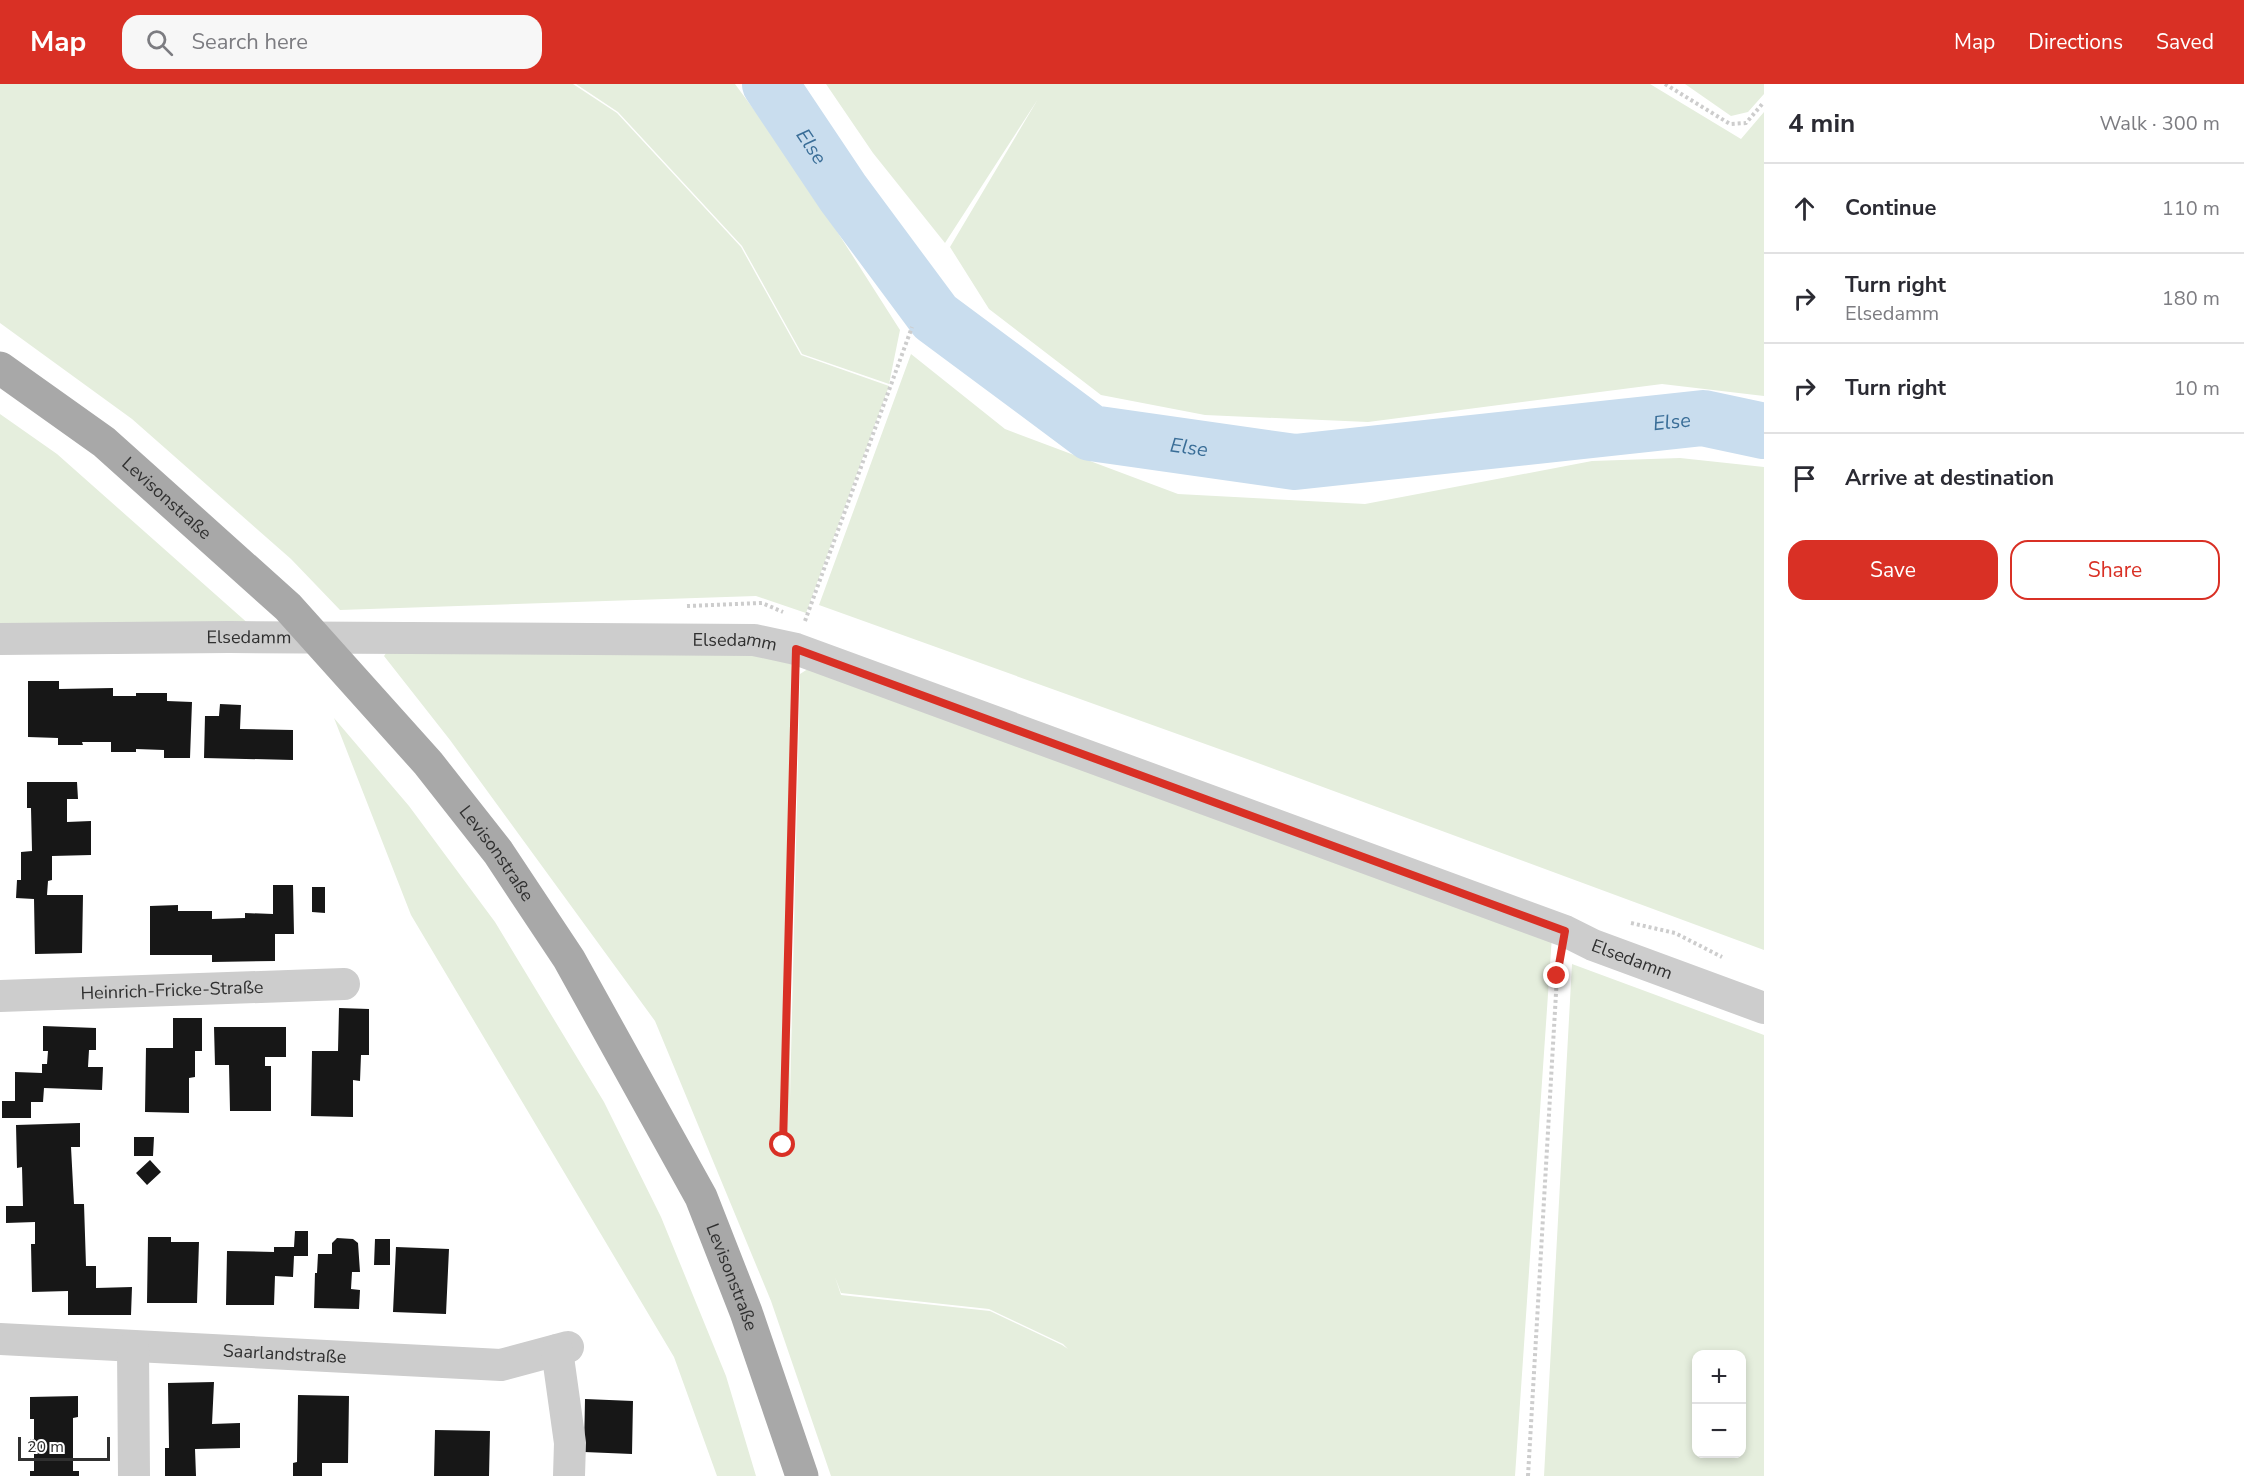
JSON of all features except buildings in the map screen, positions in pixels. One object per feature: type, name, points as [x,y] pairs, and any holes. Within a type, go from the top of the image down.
[{"type":"main road","name":"Levisonstraße","points":[[0,368],[104,442],[288,607],[428,764],[498,852],[569,959],[702,1197],[747,1312],[802,1476]]},
{"type":"street","name":"Elsedamm","points":[[0,639],[230,637],[754,640],[801,636],[1565,931],[1593,945],[1764,1008]]},
{"type":"street","name":"Heinrich-Fricke-Straße","points":[[0,996],[344,984]]},
{"type":"street","name":"Saarlandstraße","points":[[0,1339],[501,1365],[563,1349],[570,1443],[570,1476]]},
{"type":"street","points":[[133,1347],[134,1476]]},
{"type":"path","points":[[1665,84],[1730,124],[1746,123],[1764,102]]},
{"type":"path","points":[[783,1145],[801,636],[912,327]]},
{"type":"path","points":[[1528,1476],[1557,976],[1565,931]]},
{"type":"green space","points":[[0,84],[573,84],[617,113],[741,247],[801,355],[889,386],[806,613],[756,596],[340,610],[291,559],[132,419],[0,323]]},
{"type":"green space","points":[[576,84],[735,84],[792,161],[900,330],[889,384],[802,354],[742,246],[618,112]]},
{"type":"green space","points":[[826,84],[1650,84],[1741,139],[1764,112],[1764,396],[1662,384],[1368,422],[1205,415],[1101,395],[989,309],[950,247],[1038,99],[945,243],[873,153]]},
{"type":"green space","points":[[1685,84],[1764,84],[1764,94],[1748,112],[1731,116]]},
{"type":"green space","points":[[911,354],[1005,429],[1178,494],[1365,504],[1592,461],[1680,458],[1764,467],[1764,950],[1247,759],[819,605]]},
{"type":"green space","points":[[0,414],[57,454],[251,626],[0,627]]},
{"type":"green space","points":[[391,646],[722,649],[794,658],[792,673],[790,1099],[800,674],[814,665],[1552,936],[1515,1476],[831,1476],[771,1301],[655,1021],[450,740],[384,656]],"holes":[[[835,1277],[841,1293],[989,1309],[1063,1344],[1068,1349],[990,1311],[841,1295]]]},
{"type":"green space","points":[[334,718],[409,806],[495,922],[604,1102],[661,1217],[726,1376],[756,1476],[717,1476],[674,1357],[411,915]]},
{"type":"green space","points":[[1572,964],[1764,1035],[1764,1476],[1544,1476]]},
{"type":"waterway","name":"Else","points":[[770,84],[843,193],[935,317],[1091,433],[1295,462],[1703,418],[1764,431]]},
{"type":"route","points":[[783,1145],[796,649],[1565,931],[1557,976]]}]
